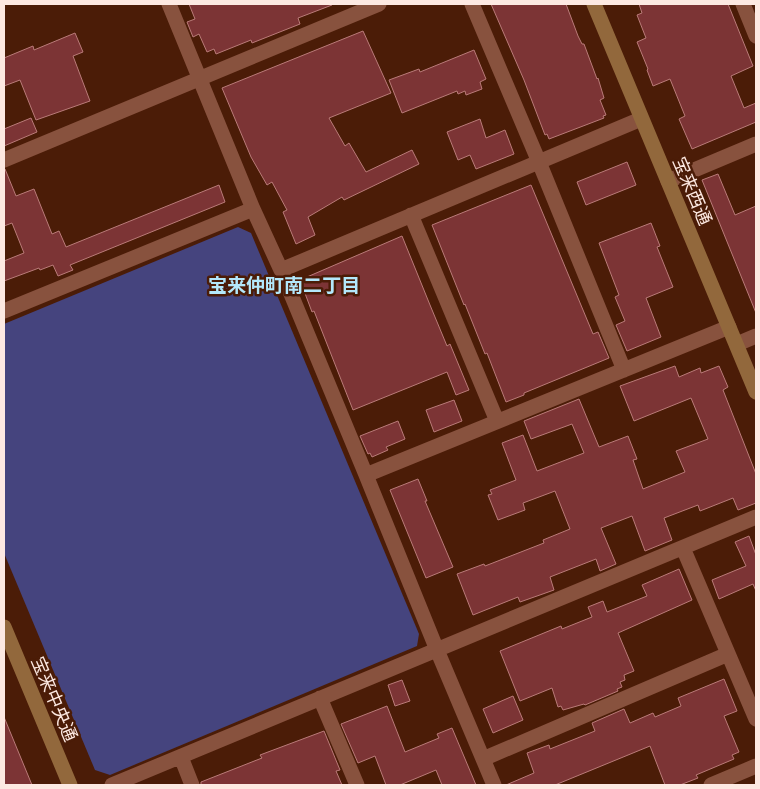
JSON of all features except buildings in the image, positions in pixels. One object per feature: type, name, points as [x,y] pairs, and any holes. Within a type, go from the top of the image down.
[{"type":"street","points":[[169,4],[253,209],[281,270],[366,475],[436,650],[494,785]]},
{"type":"street","points":[[4,160],[380,4]]},
{"type":"street","points":[[472,4],[624,370]]},
{"type":"street","name":"宝来西通","points":[[594,4],[756,392]]},
{"type":"street","points":[[745,4],[756,36]]},
{"type":"street","points":[[281,270],[641,118]]},
{"type":"street","points":[[668,181],[756,144]]},
{"type":"street","points":[[4,311],[253,209]]},
{"type":"street","points":[[411,214],[497,421]]},
{"type":"street","points":[[366,475],[730,327]]},
{"type":"street","points":[[737,344],[756,336]]},
{"type":"street","points":[[112,785],[181,758],[320,698],[756,517]]},
{"type":"street","points":[[683,548],[756,719]]},
{"type":"street","name":"宝来中央通","points":[[4,627],[70,785]]},
{"type":"street","points":[[483,758],[728,654]]},
{"type":"street","points":[[320,698],[357,785]]},
{"type":"street","points":[[181,758],[192,785]]},
{"type":"street","points":[[711,785],[756,766]]},
{"type":"shaded area","points":[[238,227],[251,233],[419,634],[417,646],[110,775],[95,770],[4,553],[4,324]]},
{"type":"district","name":"宝来仲町南二丁目","points":[[284,285]]}]
